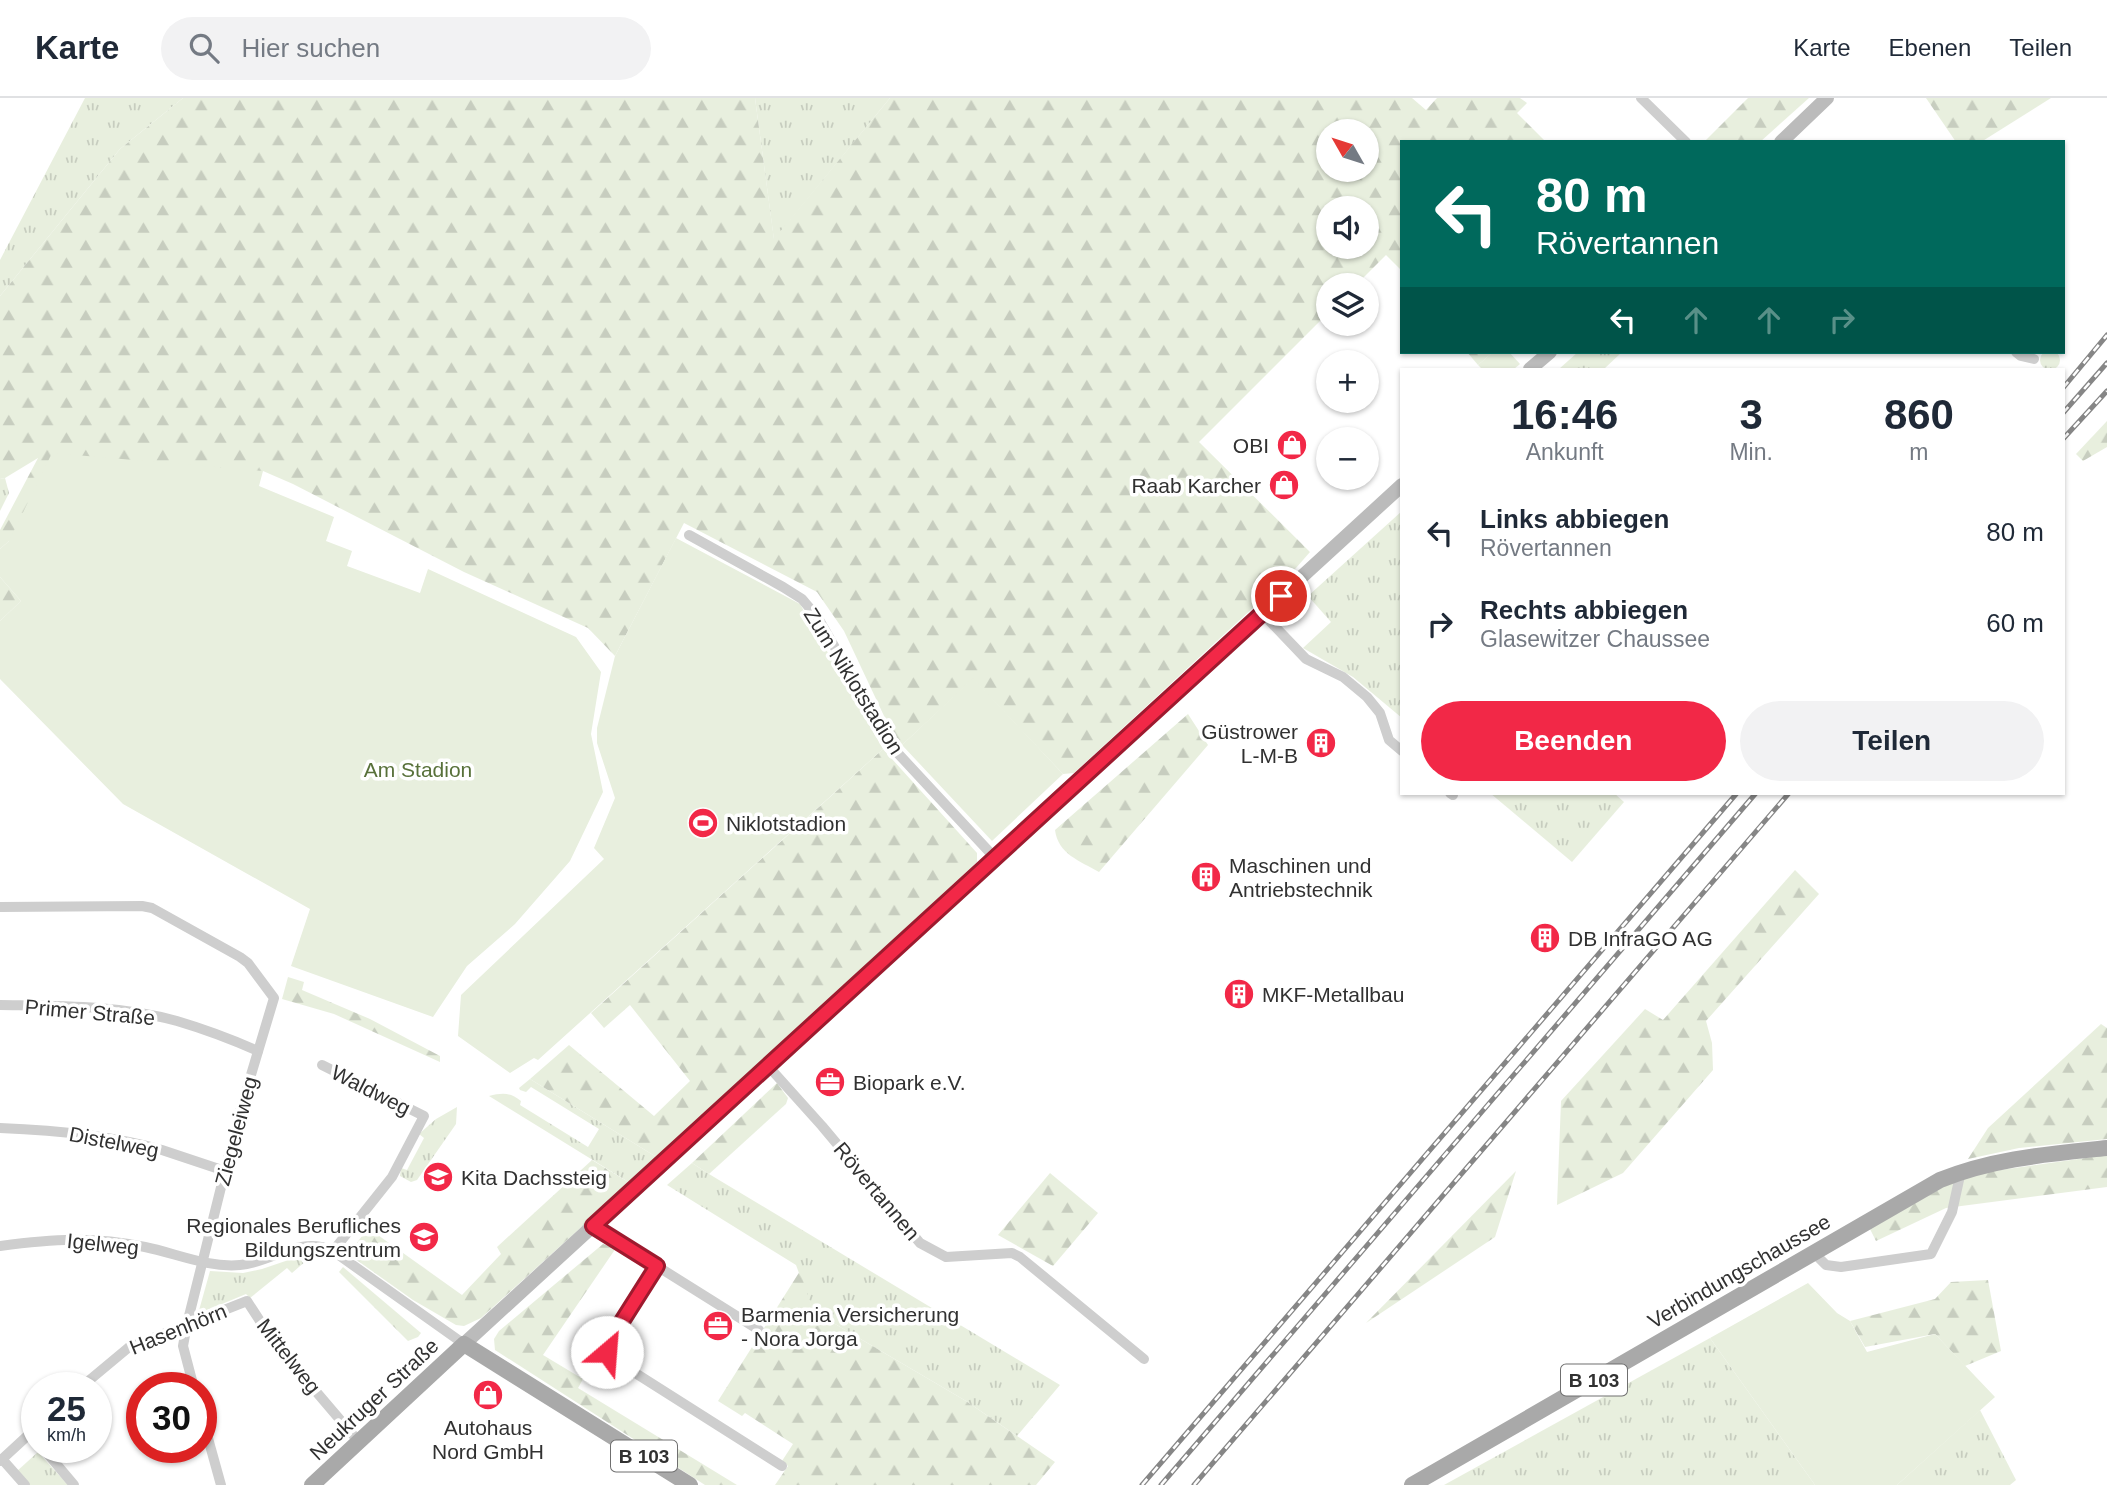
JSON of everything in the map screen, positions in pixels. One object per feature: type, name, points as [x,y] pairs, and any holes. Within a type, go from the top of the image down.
[{"type":"main road","points":[[1784,140],[1827,98]]},
{"type":"main road","points":[[1531,368],[1548,354]]},
{"type":"main road","points":[[464,1344],[1400,487]]},
{"type":"main road","name":"Verbindungschaussee","points":[[1412,1485],[1924,1188],[1980,1164],[2107,1148]]},
{"type":"main road","name":"Neukruger Straße","points":[[312,1485],[464,1344]]},
{"type":"main road","name":"B 103","points":[[464,1344],[690,1485]]},
{"type":"street","points":[[1641,98],[1684,140]]},
{"type":"street","points":[[2018,354],[2034,359]]},
{"type":"street","name":"Zum Niklotstadion","points":[[689,535],[802,599],[818,618],[892,747],[995,858]]},
{"type":"street","points":[[1262,613],[1306,659],[1343,677],[1367,696],[1380,713],[1389,740],[1400,749]]},
{"type":"street","name":"Ziegeleiweg","points":[[0,907],[152,908],[240,957],[248,963],[274,998],[225,1171],[187,1324],[183,1346],[190,1372]]},
{"type":"street","name":"Primer Straße","points":[[0,1004],[125,1011],[176,1021],[258,1051]]},
{"type":"street","name":"Waldweg","points":[[322,1065],[424,1116],[392,1177],[333,1251]]},
{"type":"street","name":"Rövertannen","points":[[769,1067],[920,1243],[946,1257],[1012,1253],[1020,1256],[1144,1359]]},
{"type":"street","name":"Distelweg","points":[[0,1128],[103,1137],[160,1150],[225,1171]]},
{"type":"street","points":[[1813,1252],[1826,1265],[1841,1267],[1931,1254],[1952,1212],[1961,1171]]},
{"type":"street","points":[[593,1226],[759,1330]]},
{"type":"street","name":"Igelweg","points":[[0,1246],[84,1239],[146,1247],[204,1262]]},
{"type":"street","points":[[204,1262],[238,1265],[262,1261],[294,1248],[314,1244],[333,1251],[464,1344]]},
{"type":"street","points":[[657,1266],[607,1345],[610,1357],[782,1466]]},
{"type":"street","name":"Hasenhörn","points":[[99,1372],[128,1348],[247,1301]]},
{"type":"street","name":"Mittelweg","points":[[247,1301],[273,1341],[359,1442]]},
{"type":"street","points":[[21,1444],[1,1460],[25,1485]]},
{"type":"street","points":[[55,1463],[74,1485]]},
{"type":"street","points":[[215,1463],[221,1485]]},
{"type":"green space","points":[[85,98],[183,98],[120,149],[0,296],[0,260]]},
{"type":"green space","points":[[183,98],[755,98],[774,239],[890,98],[1412,98],[1426,110],[1437,98],[1520,98],[1527,103],[1517,113],[1544,140],[1400,140],[1400,269],[1386,255],[1368,273],[1316,273],[1316,325],[1199,442],[1310,552],[1296,568],[1074,773],[1063,774],[973,679],[902,745],[893,735],[844,631],[817,592],[684,523],[615,656],[588,628],[464,572],[263,471],[9,541],[0,549],[0,530],[38,458],[0,479],[0,296],[120,149]]},
{"type":"green space","points":[[755,98],[890,98],[774,240]]},
{"type":"green space","points":[[1748,98],[1809,98],[1762,140],[1706,140]]},
{"type":"green space","points":[[1926,98],[2051,98],[1984,140],[1955,140]]},
{"type":"green space","points":[[1469,354],[1491,354],[1478,365]]},
{"type":"green space","points":[[1491,354],[1511,354],[1520,364],[1515,368],[1481,368],[1478,365]]},
{"type":"green space","points":[[1576,354],[1620,354],[1605,368],[1560,368]]},
{"type":"green space","points":[[2042,354],[2060,356],[2060,364],[2056,368],[2044,368],[2040,364]]},
{"type":"green space","points":[[2107,421],[2107,447],[2083,461],[2076,454]]},
{"type":"green space","name":"Am Stadion","points":[[52,453],[263,471],[259,486],[334,517],[326,541],[352,551],[347,566],[420,593],[428,569],[576,637],[601,672],[591,734],[603,792],[570,861],[515,924],[467,966],[433,1017],[291,966],[310,909],[123,804],[0,679],[0,621],[21,601],[0,577],[0,549],[9,541]]},
{"type":"green space","points":[[5,478],[9,493],[0,511],[0,479]]},
{"type":"green space","points":[[1400,513],[1400,716],[1353,677],[1303,648],[1331,622],[1308,596]]},
{"type":"green space","name":"Niklotstadion","points":[[676,538],[800,604],[883,749],[538,1060],[534,1058],[510,1073],[458,1036],[461,995],[604,859],[594,848],[615,798],[597,743],[597,728],[615,656]]},
{"type":"green space","points":[[0,577],[21,601],[0,621]]},
{"type":"green space","points":[[973,678],[1063,774],[992,841],[902,745]]},
{"type":"green space","points":[[1188,714],[1208,745],[1099,872],[1065,851],[1055,830]]},
{"type":"green space","points":[[883,749],[977,853],[977,862],[658,1158],[530,1079],[569,1045],[654,1116],[690,1081],[630,1005],[604,1028],[591,1013]]},
{"type":"green space","points":[[1492,795],[1616,795],[1624,802],[1572,862]]},
{"type":"green space","points":[[1795,870],[1819,894],[1706,1021],[1712,1043],[1713,1070],[1623,1173],[1557,1205],[1561,1101],[1645,1009],[1663,1020]]},
{"type":"green space","points":[[288,977],[304,982],[302,990],[370,1019],[440,1056],[440,1062],[334,1014],[282,999]]},
{"type":"green space","points":[[2101,1024],[2107,1028],[2107,1139],[2019,1148],[1968,1159],[1988,1128]]},
{"type":"green space","points":[[530,1079],[658,1158],[630,1183],[489,1096],[513,1096],[521,1101],[520,1105],[588,1147],[599,1129],[531,1087],[526,1092],[520,1090]]},
{"type":"green space","points":[[777,1083],[788,1098],[786,1104],[709,1174],[692,1163]]},
{"type":"green space","points":[[457,1107],[456,1124],[417,1180],[411,1182],[400,1176],[401,1168],[407,1170],[424,1138],[419,1134],[436,1119]]},
{"type":"green space","points":[[2107,1155],[2107,1187],[1946,1208],[1876,1241],[1870,1229],[1943,1187],[1972,1174]]},
{"type":"green space","points":[[592,1160],[630,1183],[481,1318],[464,1326],[456,1325],[413,1300],[351,1256],[350,1252],[368,1228],[462,1295],[501,1254],[497,1247]]},
{"type":"green space","points":[[692,1163],[1060,1385],[1017,1436],[966,1401],[813,1311],[796,1265],[667,1185]]},
{"type":"green space","points":[[1516,1171],[1495,1237],[1366,1323]]},
{"type":"green space","points":[[1050,1173],[1098,1213],[1053,1266],[998,1235]]},
{"type":"green space","points":[[603,1244],[616,1248],[543,1355],[583,1379],[578,1388],[737,1485],[705,1485],[495,1350],[494,1339],[499,1331]]},
{"type":"green space","points":[[312,1252],[314,1254],[292,1273],[287,1268],[250,1298],[246,1294],[198,1314],[210,1271],[243,1273]]},
{"type":"green space","points":[[343,1267],[421,1333],[418,1337],[408,1341],[339,1272]]},
{"type":"green space","points":[[800,1271],[813,1311],[966,1401],[1055,1462],[1036,1485],[775,1485],[788,1466],[782,1461],[793,1444],[745,1413],[742,1416],[718,1401]]},
{"type":"green space","points":[[1988,1280],[2001,1351],[1965,1366],[1935,1334],[1865,1347],[1850,1321],[1935,1299],[1951,1282]]},
{"type":"green space","points":[[1808,1283],[1837,1313],[1850,1321],[1867,1352],[1935,1334],[1995,1397],[1897,1485],[1815,1485],[1710,1338]]},
{"type":"green space","points":[[1710,1338],[1815,1485],[1444,1485]]},
{"type":"green space","points":[[1980,1410],[2016,1480],[2010,1485],[1897,1485]]},
{"type":"green space","points":[[26,1463],[48,1463],[68,1485],[28,1485],[16,1472]]},
{"type":"railway","points":[[2065,386],[2107,335]]},
{"type":"railway","points":[[2065,411],[2107,363]]},
{"type":"railway","points":[[2065,437],[2107,391]]},
{"type":"railway","points":[[1142,1485],[1735,795]]},
{"type":"railway","points":[[1161,1485],[1754,795]]},
{"type":"railway","points":[[1194,1485],[1787,795]]},
{"type":"place","name":"OBI","points":[[1292,445]]},
{"type":"place","name":"Raab Karcher","points":[[1284,485]]},
{"type":"place","name":"Güstrower L-M-B","points":[[1321,743]]},
{"type":"place","name":"Niklotstadion","points":[[703,823]]},
{"type":"place","name":"Maschinen und Antriebstechnik","points":[[1206,877]]},
{"type":"place","name":"DB InfraGO AG","points":[[1545,938]]},
{"type":"place","name":"MKF-Metallbau","points":[[1239,994]]},
{"type":"place","name":"Biopark e.V.","points":[[830,1082]]},
{"type":"place","name":"Kita Dachssteig","points":[[438,1177]]},
{"type":"place","name":"Regionales Berufliches Bildungszentrum","points":[[424,1237]]},
{"type":"place","name":"Barmenia Versicherung - Nora Jorga","points":[[718,1326]]},
{"type":"place","name":"Autohaus Nord GmbH","points":[[488,1395]]},
{"type":"route","points":[[607,1352],[607,1345],[657,1266],[593,1226],[1281,596]]}]
